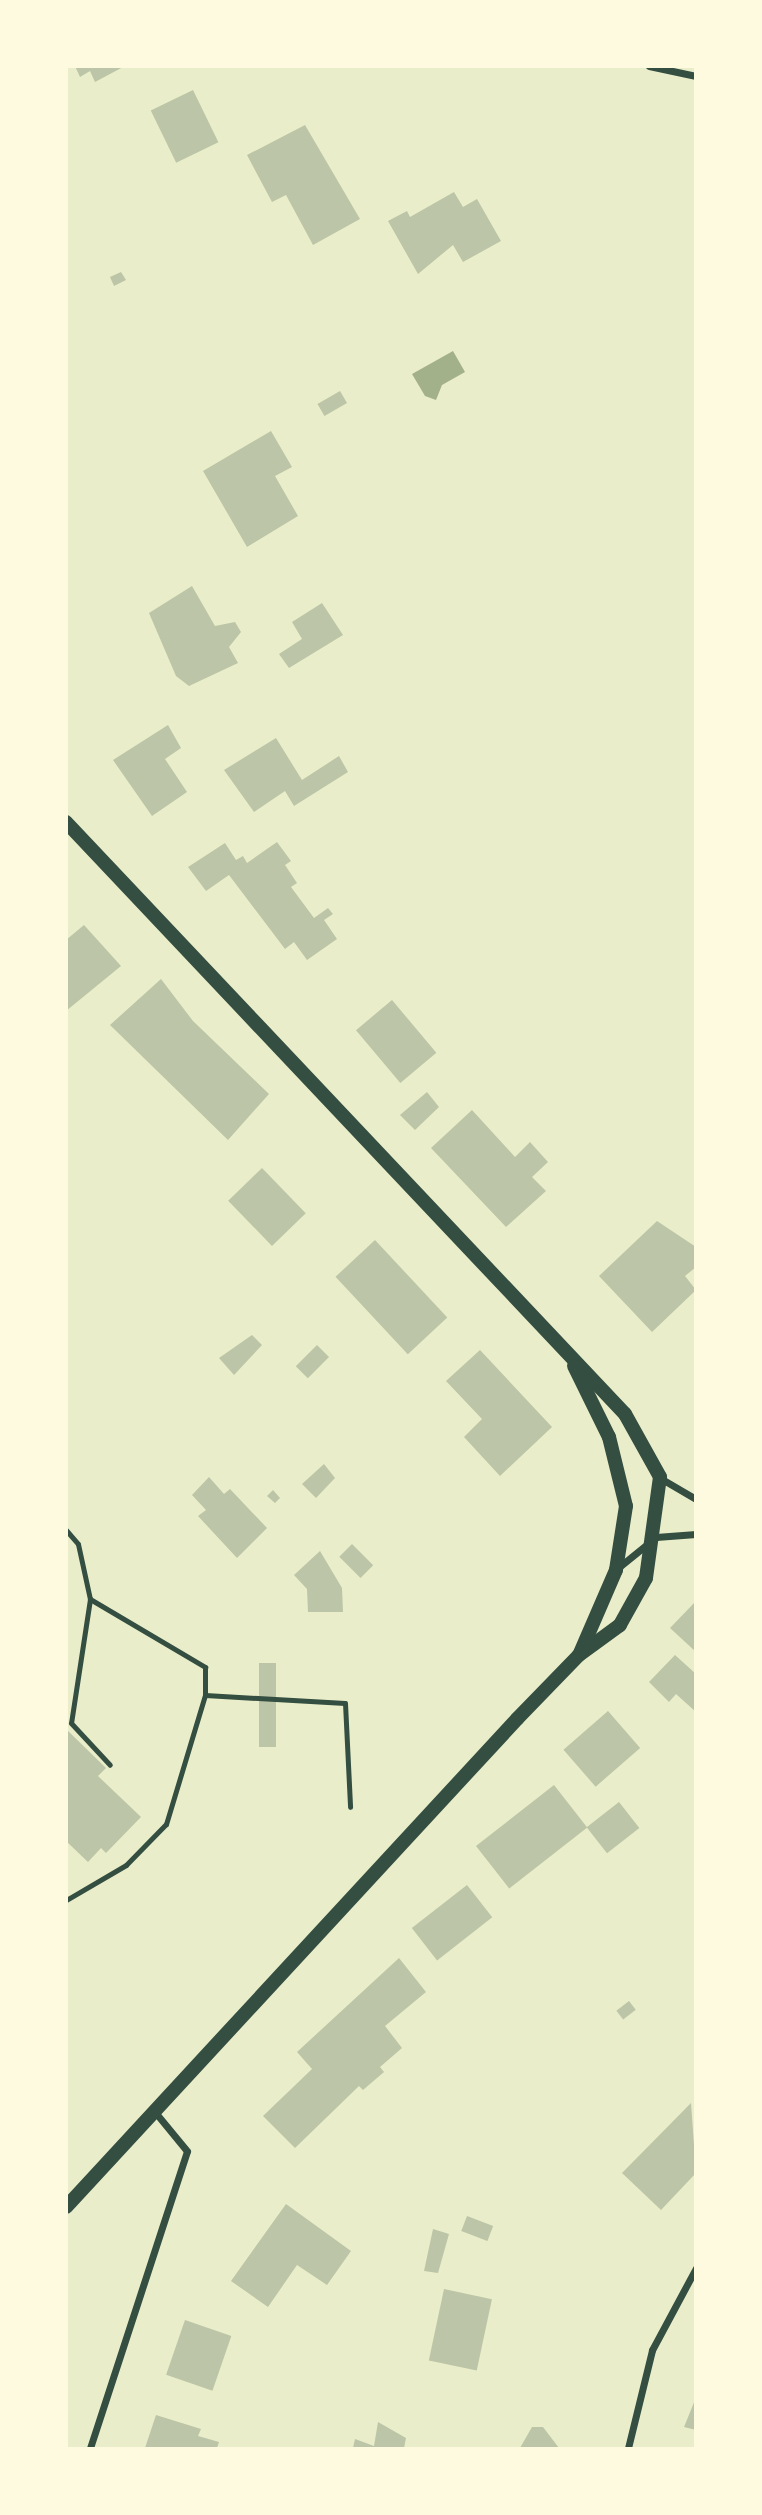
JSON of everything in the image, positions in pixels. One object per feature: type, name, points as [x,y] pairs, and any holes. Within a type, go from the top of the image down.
[{"type":"main road","points":[[66,822],[625,1414],[660,1477],[656,1537],[646,1578],[620,1625],[579,1655],[66,2207]]},
{"type":"main road","points":[[567,1352],[609,1437],[626,1506],[616,1570],[579,1655]]},
{"type":"street","points":[[649,66],[695,76]]},
{"type":"street","points":[[660,1477],[695,1499]]},
{"type":"street","points":[[616,1570],[656,1537],[695,1534]]},
{"type":"street","points":[[90,2448],[187,2151],[154,2112]]},
{"type":"street","points":[[628,2448],[652,2350],[695,2268]]},
{"type":"lane","points":[[66,1530],[78,1544],[90,1599],[71,1723],[110,1765]]},
{"type":"lane","points":[[66,1900],[126,1865],[166,1824],[205,1695],[205,1667],[90,1599]]},
{"type":"lane","points":[[205,1695],[345,1703],[350,1807]]},
{"type":"shaded area","points":[[453,351],[465,372],[442,385],[436,400],[425,396],[412,374]]},
{"type":"building","points":[[75,66],[125,66],[95,82],[90,71],[80,77]]},
{"type":"building","points":[[193,90],[218,142],[176,163],[151,111]]},
{"type":"building","points":[[305,125],[360,219],[313,245],[286,195],[272,202],[247,155]]},
{"type":"building","points":[[454,192],[463,207],[477,199],[501,241],[463,262],[453,245],[418,274],[388,221],[407,211],[410,217]]},
{"type":"building","points":[[121,272],[126,280],[114,286],[110,277]]},
{"type":"building","points":[[340,391],[347,403],[324,416],[317,404]]},
{"type":"building","points":[[271,431],[292,467],[275,476],[298,516],[247,547],[203,471]]},
{"type":"building","points":[[192,586],[215,626],[235,622],[241,632],[229,647],[238,663],[189,686],[176,676],[149,613]]},
{"type":"building","points":[[322,603],[343,635],[289,668],[279,654],[302,639],[292,622]]},
{"type":"building","points":[[168,725],[181,748],[165,759],[187,792],[152,816],[113,760]]},
{"type":"building","points":[[276,738],[302,780],[339,756],[348,772],[294,806],[285,791],[254,812],[224,770]]},
{"type":"building","points":[[277,842],[291,861],[285,865],[297,883],[291,887],[314,918],[328,908],[333,914],[324,920],[337,939],[307,960],[294,942],[285,949],[229,875],[206,891],[188,867],[225,843],[236,860],[243,856],[247,863]]},
{"type":"building","points":[[84,925],[121,966],[66,1011],[66,940]]},
{"type":"building","points":[[161,979],[193,1021],[269,1094],[228,1140],[110,1025]]},
{"type":"building","points":[[392,1000],[436,1053],[400,1083],[356,1030]]},
{"type":"building","points":[[427,1092],[439,1107],[415,1130],[400,1115]]},
{"type":"building","points":[[472,1110],[515,1157],[530,1142],[548,1162],[532,1177],[546,1191],[506,1227],[431,1148]]},
{"type":"building","points":[[262,1168],[306,1213],[272,1246],[228,1201]]},
{"type":"building","points":[[657,1221],[696,1247],[696,1267],[685,1276],[696,1290],[652,1332],[599,1276]]},
{"type":"building","points":[[375,1240],[447,1318],[408,1354],[336,1277]]},
{"type":"building","points":[[252,1335],[262,1345],[234,1375],[219,1358]]},
{"type":"building","points":[[317,1345],[329,1357],[308,1378],[296,1366]]},
{"type":"building","points":[[480,1350],[552,1427],[500,1476],[464,1437],[482,1419],[446,1381]]},
{"type":"building","points":[[324,1464],[335,1478],[316,1498],[302,1484]]},
{"type":"building","points":[[209,1477],[224,1494],[230,1489],[267,1528],[237,1558],[198,1516],[206,1510],[192,1495]]},
{"type":"building","points":[[273,1490],[280,1498],[275,1503],[267,1496]]},
{"type":"building","points":[[352,1544],[373,1565],[360,1578],[339,1557]]},
{"type":"building","points":[[320,1551],[342,1588],[343,1612],[308,1612],[307,1589],[294,1575]]},
{"type":"building","points":[[696,1601],[696,1652],[670,1628]]},
{"type":"building","points":[[675,1655],[696,1674],[696,1712],[676,1694],[669,1702],[649,1682]]},
{"type":"building","points":[[259,1663],[276,1663],[276,1747],[259,1747]]},
{"type":"building","points":[[608,1711],[640,1748],[596,1787],[563,1750]]},
{"type":"building","points":[[66,1729],[106,1768],[98,1776],[141,1817],[106,1853],[101,1848],[88,1862],[66,1841]]},
{"type":"building","points":[[554,1785],[587,1828],[509,1889],[476,1846]]},
{"type":"building","points":[[619,1802],[639,1828],[607,1853],[587,1827]]},
{"type":"building","points":[[467,1885],[492,1917],[437,1960],[412,1928]]},
{"type":"building","points":[[399,1958],[426,1992],[385,2026],[402,2048],[380,2067],[384,2072],[363,2090],[359,2086],[295,2148],[263,2116],[312,2069],[297,2052]]},
{"type":"building","points":[[629,2001],[636,2010],[623,2020],[616,2011]]},
{"type":"building","points":[[691,2103],[696,2173],[661,2210],[622,2173]]},
{"type":"building","points":[[286,2204],[351,2251],[327,2285],[297,2265],[268,2307],[231,2281]]},
{"type":"building","points":[[467,2216],[493,2226],[487,2241],[461,2231]]},
{"type":"building","points":[[433,2229],[449,2234],[438,2273],[424,2271]]},
{"type":"building","points":[[444,2289],[492,2299],[477,2371],[429,2360]]},
{"type":"building","points":[[185,2320],[231,2336],[212,2391],[166,2375]]},
{"type":"building","points":[[696,2400],[696,2430],[684,2427]]},
{"type":"building","points":[[156,2415],[201,2429],[198,2436],[219,2442],[217,2448],[145,2448]]},
{"type":"building","points":[[378,2422],[406,2438],[404,2448],[353,2448],[355,2439],[374,2446]]},
{"type":"building","points":[[532,2427],[543,2427],[559,2448],[520,2448]]}]
